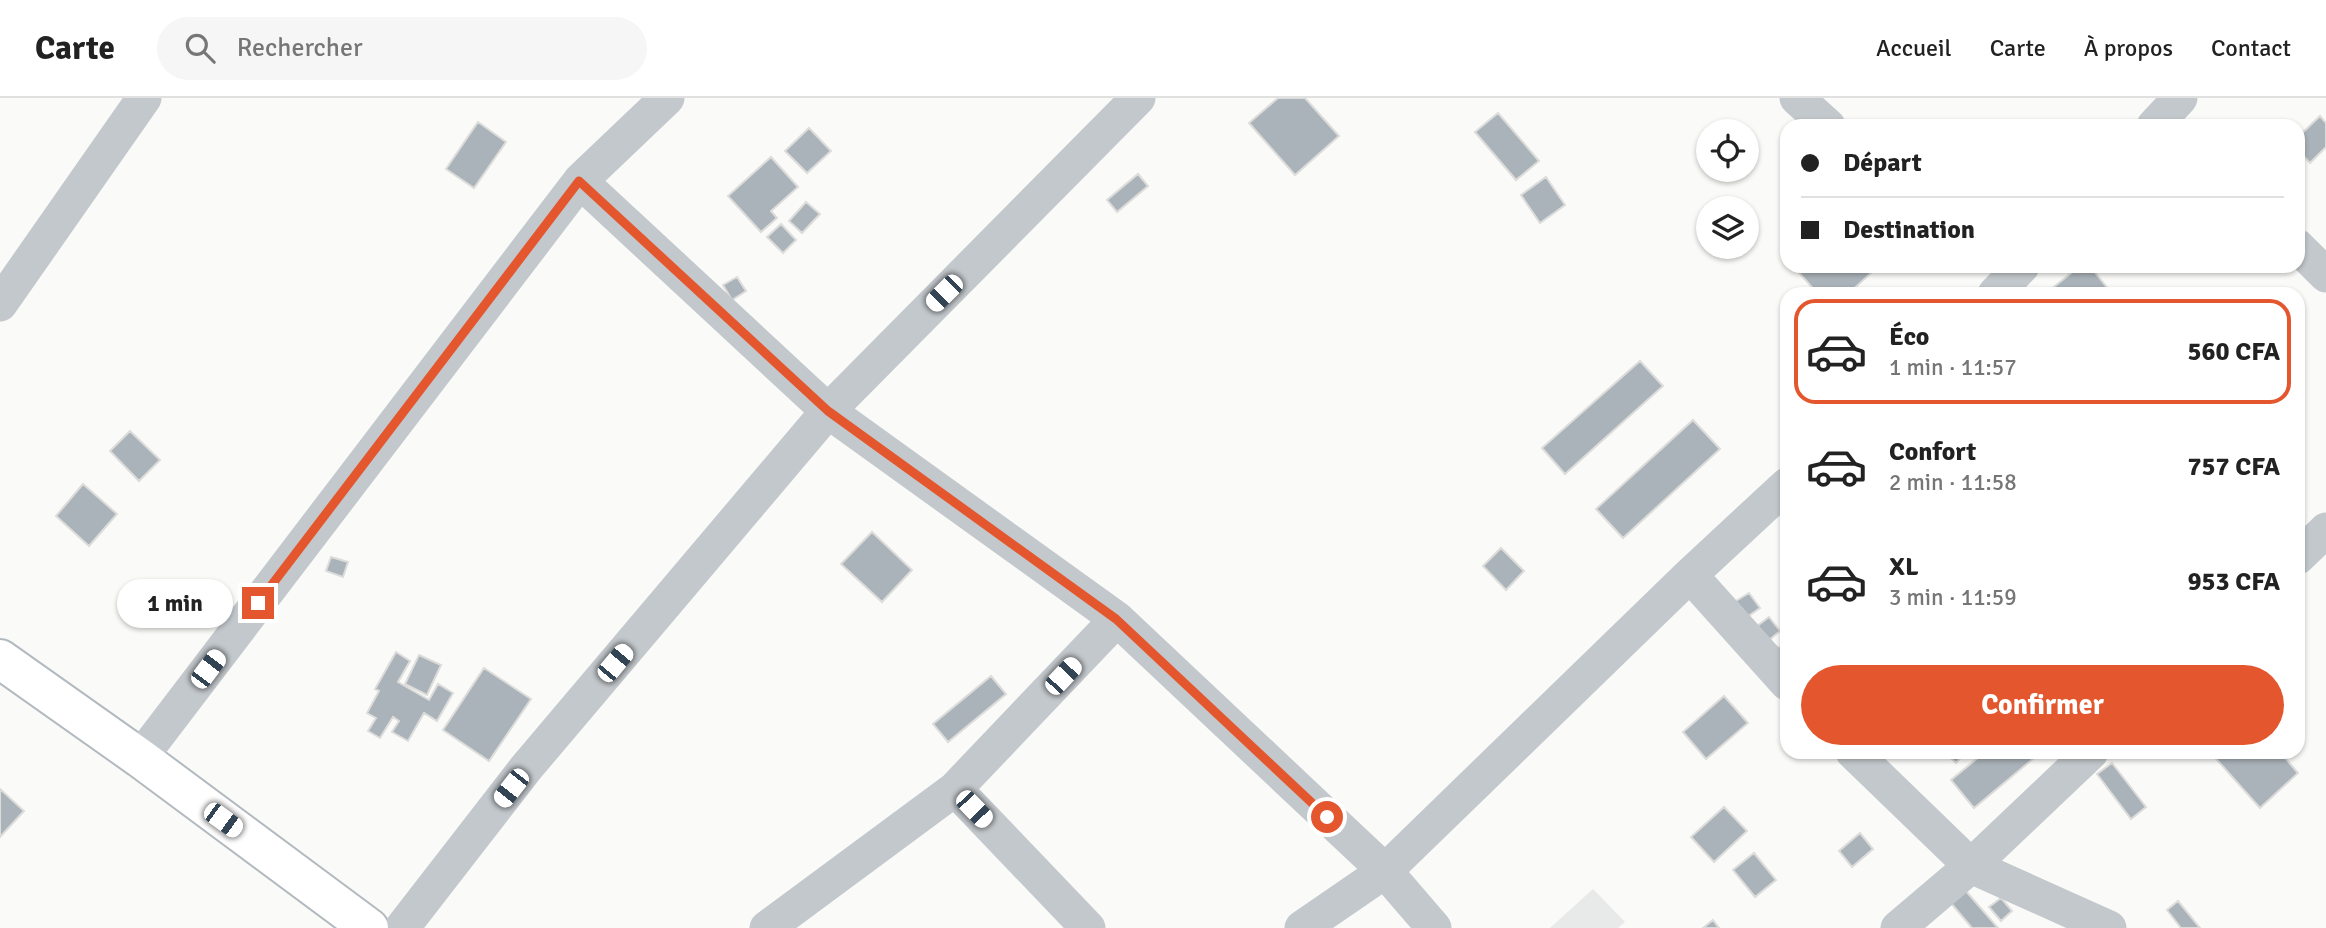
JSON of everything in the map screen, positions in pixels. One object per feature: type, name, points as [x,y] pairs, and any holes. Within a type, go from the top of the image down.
[{"type":"main road","points":[[0,659],[140,758],[369,928]]},
{"type":"street","points":[[0,304],[144,98]]},
{"type":"street","points":[[140,758],[579,181],[667,98]]},
{"type":"street","points":[[402,928],[526,768],[828,411],[1138,98]]},
{"type":"street","points":[[1797,98],[1820,119]]},
{"type":"street","points":[[579,181],[828,411],[1116,619],[1384,872],[1434,928]]},
{"type":"street","points":[[2305,254],[2326,275]]},
{"type":"street","points":[[1302,928],[1384,872],[1690,575],[1780,491]]},
{"type":"street","points":[[2305,550],[2326,530]]},
{"type":"street","points":[[1690,575],[1780,674]]},
{"type":"street","points":[[768,928],[955,789],[1116,619]]},
{"type":"street","points":[[1860,759],[1970,866],[2109,928]]},
{"type":"street","points":[[1898,928],[1970,866],[2084,759]]},
{"type":"street","points":[[955,789],[1088,928]]},
{"type":"shaded area","points":[[1593,889],[1625,922],[1618,928],[1550,928]]},
{"type":"building","points":[[1278,98],[1305,98],[1339,136],[1295,175],[1249,123]]},
{"type":"building","points":[[1498,113],[1539,161],[1516,180],[1475,132]]},
{"type":"building","points":[[2320,116],[2326,123],[2326,147],[2310,163],[2305,158],[2305,130]]},
{"type":"building","points":[[478,122],[506,142],[474,188],[446,169]]},
{"type":"building","points":[[809,128],[831,151],[807,173],[785,151]]},
{"type":"building","points":[[771,157],[798,187],[771,211],[777,218],[761,232],[728,196]]},
{"type":"building","points":[[1138,174],[1148,186],[1117,212],[1107,200]]},
{"type":"building","points":[[1546,177],[1565,205],[1540,223],[1521,195]]},
{"type":"building","points":[[806,202],[820,214],[802,233],[789,221]]},
{"type":"building","points":[[781,224],[796,240],[783,253],[767,237]]},
{"type":"building","points":[[1799,273],[1871,273],[1856,287],[1812,287]]},
{"type":"building","points":[[2071,273],[2096,273],[2106,287],[2054,287]]},
{"type":"building","points":[[737,277],[746,291],[732,300],[723,285]]},
{"type":"building","points":[[1640,361],[1663,386],[1565,474],[1542,448]]},
{"type":"building","points":[[1693,420],[1720,449],[1623,538],[1596,509]]},
{"type":"building","points":[[130,431],[160,460],[139,481],[110,451]]},
{"type":"building","points":[[83,484],[117,514],[89,546],[56,516]]},
{"type":"building","points":[[872,532],[912,570],[882,602],[841,564]]},
{"type":"building","points":[[1501,548],[1524,571],[1506,590],[1483,566]]},
{"type":"building","points":[[331,557],[348,562],[343,577],[326,571]]},
{"type":"building","points":[[1749,593],[1760,608],[1747,617],[1736,601]]},
{"type":"building","points":[[1769,617],[1780,631],[1768,641],[1756,627]]},
{"type":"building","points":[[396,652],[410,661],[398,682],[429,700],[438,684],[453,693],[437,721],[424,713],[408,741],[392,732],[399,721],[393,717],[380,738],[368,731],[376,718],[367,713],[379,691],[375,689]]},
{"type":"building","points":[[419,655],[441,665],[427,695],[405,684]]},
{"type":"building","points":[[484,668],[531,699],[489,761],[443,730]]},
{"type":"building","points":[[991,676],[1006,694],[948,742],[933,724]]},
{"type":"building","points":[[1724,696],[1748,723],[1706,759],[1683,732]]},
{"type":"building","points":[[1976,759],[2033,759],[1974,808],[1951,780]]},
{"type":"building","points":[[2216,759],[2286,759],[2298,773],[2260,808]]},
{"type":"building","points":[[2112,763],[2146,807],[2131,819],[2097,774]]},
{"type":"building","points":[[0,789],[24,811],[0,837]]},
{"type":"building","points":[[1724,807],[1747,831],[1714,862],[1691,837]]},
{"type":"building","points":[[1860,833],[1873,849],[1852,867],[1839,851]]},
{"type":"building","points":[[1754,853],[1776,880],[1755,897],[1733,870]]},
{"type":"building","points":[[1965,890],[1998,928],[1972,928],[1950,902]]},
{"type":"building","points":[[2001,898],[2012,911],[2001,921],[1989,907]]},
{"type":"building","points":[[2178,901],[2200,928],[2181,928],[2167,910]]},
{"type":"building","points":[[1713,920],[1719,928],[1703,928]]},
{"type":"route","points":[[258,603],[579,181],[828,411],[1116,619],[1327,817]]}]
